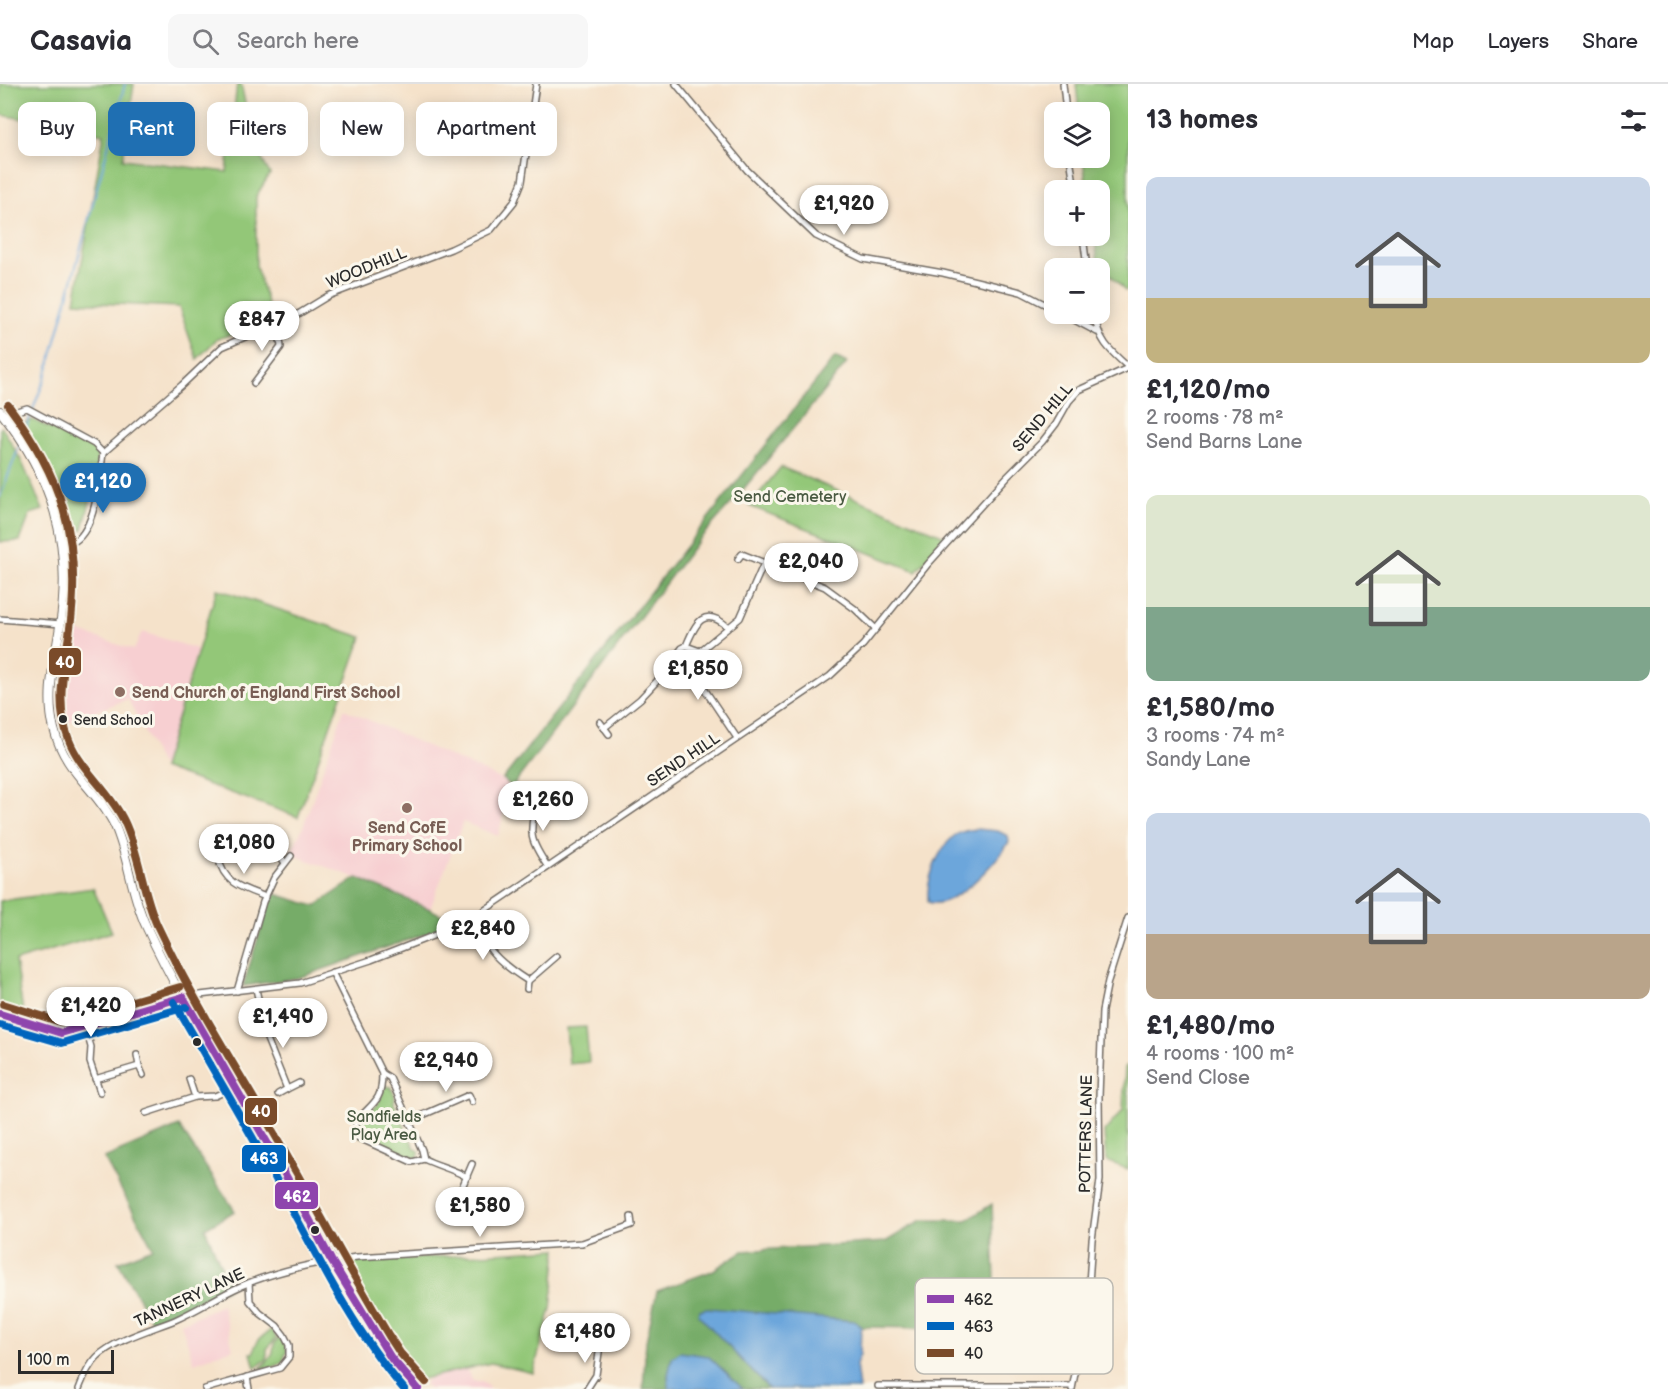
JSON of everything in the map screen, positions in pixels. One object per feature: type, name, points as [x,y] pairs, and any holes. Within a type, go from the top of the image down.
[{"type":"main road","points":[[1,413],[22,439],[37,465],[57,520],[61,545],[63,591],[50,692],[54,731],[63,754],[75,775],[102,805],[114,826],[145,925],[183,997],[331,1260],[391,1358],[418,1389]]},
{"type":"main road","points":[[0,1014],[61,1033],[183,997]]},
{"type":"street","name":"WOODHILL","points":[[103,453],[222,347],[278,323],[328,296],[451,249],[491,230],[514,202],[522,182],[536,84]]},
{"type":"street","points":[[676,84],[747,170],[816,236],[863,259],[943,273],[1009,289],[1044,305]]},
{"type":"street","points":[[1063,84],[1065,102]]},
{"type":"street","points":[[254,383],[281,347],[278,323]]},
{"type":"street","points":[[1082,324],[1097,332]]},
{"type":"street","points":[[1096,324],[1097,332],[1107,348],[1128,367]]},
{"type":"street","name":"SEND HILL","points":[[183,997],[300,982],[371,960],[472,923],[548,867],[830,676],[863,645],[928,564],[1042,442],[1056,424],[1069,400],[1079,390],[1128,367]]},
{"type":"street","points":[[1,413],[28,409],[94,444],[103,453],[98,490],[87,527],[75,540],[61,545]]},
{"type":"street","points":[[738,559],[742,554],[825,587],[876,629]]},
{"type":"street","points":[[737,738],[703,687],[699,671],[700,651],[744,612],[764,562]]},
{"type":"street","points":[[604,728],[646,693],[686,645],[701,619],[710,616],[719,619],[728,627]]},
{"type":"street","points":[[0,619],[60,624]]},
{"type":"street","points":[[686,645],[700,651]]},
{"type":"street","points":[[600,722],[609,734]]},
{"type":"street","points":[[537,798],[531,831],[533,845],[548,867]]},
{"type":"street","points":[[253,841],[277,851],[285,864]]},
{"type":"street","points":[[237,991],[266,897],[274,878],[291,856]]},
{"type":"street","points":[[218,857],[221,870],[230,880],[244,889],[266,897]]},
{"type":"street","name":"POTTERS LANE","points":[[1089,1278],[1092,1240],[1101,1180],[1099,1097],[1102,1011],[1108,981],[1128,918]]},
{"type":"street","points":[[471,932],[472,923]]},
{"type":"street","points":[[472,923],[496,958],[505,967],[528,981]]},
{"type":"street","points":[[526,989],[528,981],[557,956]]},
{"type":"street","points":[[332,972],[382,1073],[378,1098],[355,1122],[354,1133],[357,1137],[412,1162],[424,1159],[467,1177]]},
{"type":"street","points":[[256,989],[267,1039],[286,1089]]},
{"type":"street","points":[[85,1026],[91,1047],[90,1062],[100,1092]]},
{"type":"street","points":[[137,1055],[144,1075]]},
{"type":"street","points":[[83,1061],[90,1062]]},
{"type":"street","points":[[95,1079],[139,1066]]},
{"type":"street","points":[[382,1073],[390,1078],[424,1159]]},
{"type":"street","points":[[189,1079],[195,1097]]},
{"type":"street","points":[[278,1094],[299,1083]]},
{"type":"street","points":[[146,1113],[195,1097],[215,1096],[235,1087]]},
{"type":"street","points":[[409,1121],[467,1092],[472,1102]]},
{"type":"street","points":[[460,1192],[472,1164]]},
{"type":"street","name":"TANNERY LANE","points":[[78,1389],[86,1371],[97,1356],[249,1283],[331,1260],[582,1243],[632,1225],[631,1218]]},
{"type":"street","points":[[205,1389],[280,1368],[287,1360],[290,1349],[281,1330],[252,1304],[248,1293],[249,1283]]},
{"type":"street","points":[[592,1344],[607,1346]]},
{"type":"street","points":[[587,1389],[596,1375],[600,1345]]},
{"type":"street","points":[[247,1377],[249,1389]]},
{"type":"street","points":[[878,1386],[1072,1387]]},
{"type":"shaded area","name":"Send Church of England First School","points":[[68,628],[134,650],[142,632],[197,649],[162,768],[128,699],[58,726],[54,701],[55,684],[60,683],[67,655],[61,653]]},
{"type":"shaded area","name":"Send CofE Primary School","points":[[344,709],[505,781],[510,787],[498,836],[463,822],[430,909],[357,878],[290,854],[303,827]]},
{"type":"shaded area","points":[[222,1305],[233,1349],[194,1363],[181,1323]]},
{"type":"shaded area","points":[[466,1369],[473,1381],[482,1381],[490,1389],[429,1389],[424,1384],[430,1377]]},
{"type":"green space","points":[[0,84],[134,84],[131,102],[108,102],[108,156],[123,156],[123,159],[227,172],[229,156],[260,156],[270,174],[256,196],[256,267],[273,321],[217,339],[197,359],[179,307],[75,302],[104,134],[96,133],[96,102],[18,102],[18,118],[2,115],[0,117]]},
{"type":"green space","points":[[237,84],[241,84],[245,102],[235,102]]},
{"type":"green space","points":[[1076,84],[1128,84],[1128,289],[1125,291],[1110,274],[1110,258],[1098,258],[1096,246],[1110,246],[1110,180],[1086,180],[1084,168],[1110,168],[1110,102],[1078,102]]},
{"type":"green space","points":[[835,357],[847,363],[737,497],[696,543],[512,787],[503,779]]},
{"type":"green space","points":[[33,420],[97,452],[96,478],[83,529],[70,536],[64,531],[27,439],[18,425]]},
{"type":"green space","points":[[2,427],[21,460],[43,510],[30,514],[20,541],[0,542],[0,429]]},
{"type":"green space","name":"Send Cemetery","points":[[781,467],[947,537],[916,571],[749,506]]},
{"type":"green space","points":[[217,589],[362,637],[298,817],[162,768]]},
{"type":"green space","points":[[357,878],[457,923],[298,978],[243,986],[272,893],[315,906]]},
{"type":"green space","points":[[93,888],[112,932],[15,961],[24,1017],[3,1010],[0,1002],[0,901]]},
{"type":"green space","points":[[586,1027],[589,1062],[569,1064],[566,1028]]},
{"type":"green space","points":[[1125,1066],[1128,1066],[1128,1169],[1106,1161],[1104,1132],[1123,1110]]},
{"type":"green space","name":"Sandfields Play Area","points":[[385,1086],[391,1087],[395,1096],[394,1103],[414,1147],[420,1152],[417,1158],[410,1158],[368,1137],[361,1137],[357,1132],[360,1122],[378,1104]]},
{"type":"green space","points":[[179,1126],[235,1211],[205,1228],[230,1287],[152,1322],[118,1262],[153,1248],[104,1158]]},
{"type":"green space","points":[[992,1204],[995,1278],[915,1278],[915,1328],[861,1327],[855,1321],[700,1310],[699,1314],[769,1389],[743,1389],[708,1356],[668,1375],[669,1389],[643,1389],[646,1341],[657,1291],[712,1271],[743,1251],[885,1242],[922,1220],[967,1220]]},
{"type":"green space","points":[[557,1249],[551,1309],[533,1373],[491,1363],[414,1381],[340,1263]]},
{"type":"green space","points":[[272,1329],[276,1338],[267,1349],[267,1359],[255,1368],[251,1353],[254,1353],[260,1339]]},
{"type":"green space","points":[[279,1338],[284,1342],[287,1351],[282,1363],[271,1368],[260,1369],[268,1361]]},
{"type":"water","points":[[977,829],[998,831],[1008,836],[1009,842],[995,861],[961,892],[938,903],[928,902],[931,875],[942,850],[957,834]]},
{"type":"water","points":[[707,1308],[855,1321],[861,1327],[860,1354],[856,1365],[859,1389],[769,1389],[698,1314],[700,1310]]},
{"type":"water","points":[[680,1352],[708,1356],[743,1389],[669,1389],[668,1375],[672,1358]]},
{"type":"waterway","points":[[22,438],[48,370],[125,84]]},
{"type":"waterway","points":[[0,497],[20,444]]},
{"type":"transit line","name":"40","points":[[8,405],[42,457],[54,483],[70,537],[73,595],[61,698],[69,740],[81,762],[111,800],[124,821],[157,925],[197,1002],[389,1336],[400,1353],[426,1382]]},
{"type":"transit line","name":"40","points":[[3,1004],[61,1022],[180,987]]},
{"type":"transit line","name":"462","points":[[183,997],[280,1165],[331,1260],[391,1358],[418,1389]]},
{"type":"transit line","name":"462","points":[[0,1014],[61,1033],[183,997]]},
{"type":"transit line","name":"463","points":[[174,1002],[349,1312],[384,1365],[404,1389]]},
{"type":"transit line","name":"463","points":[[0,1025],[62,1043],[186,1007]]},
{"type":"place","name":"Send Church of England First School","points":[[120,692]]},
{"type":"place","name":"Send School","points":[[63,719]]},
{"type":"place","name":"Send CofE Primary School","points":[[407,808]]}]
